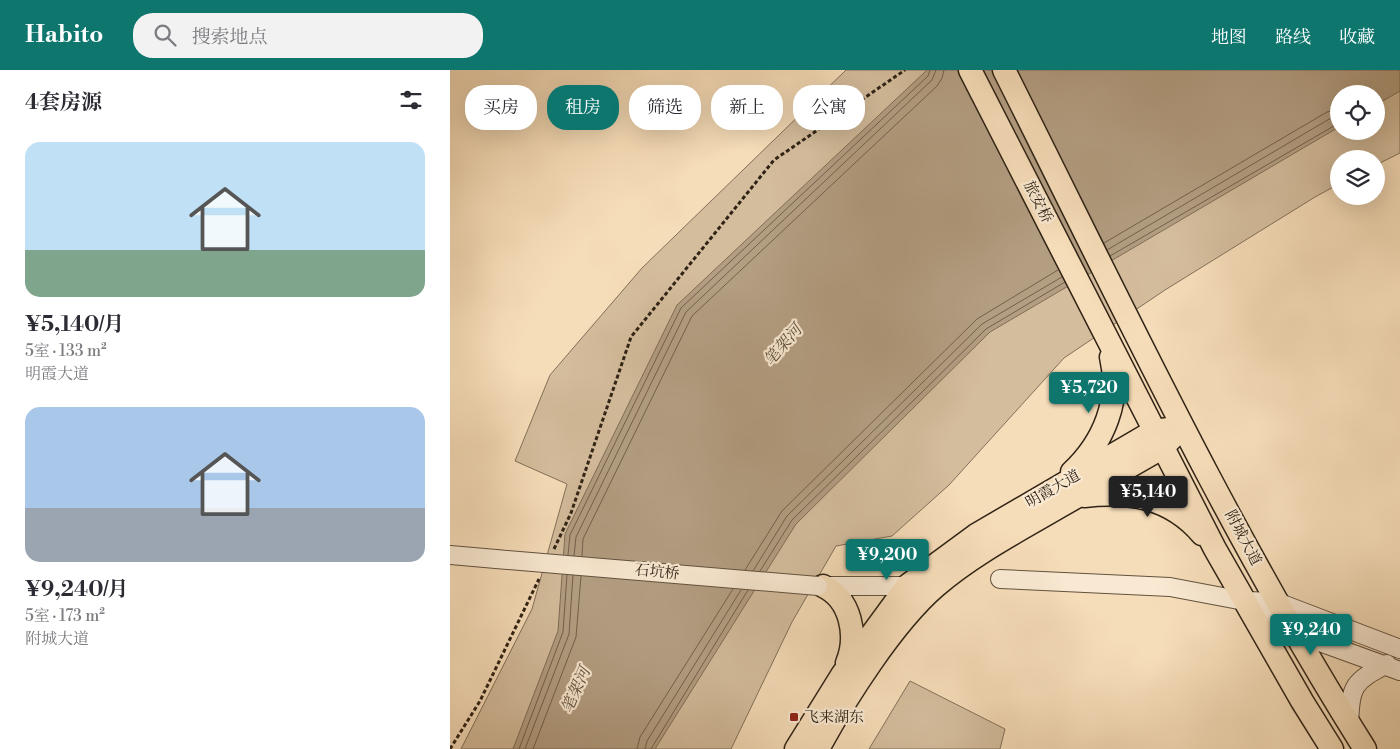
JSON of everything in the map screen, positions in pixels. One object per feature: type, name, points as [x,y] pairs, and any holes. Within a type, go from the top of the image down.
[{"type":"main road","name":"旅安桥","points":[[970,70],[1215,549]]},
{"type":"main road","name":"旅安桥","points":[[1004,70],[1130,322]]},
{"type":"main road","name":"附城大道","points":[[1130,322],[1183,427],[1277,602],[1365,749]]},
{"type":"main road","points":[[1055,488],[1094,447],[1110,412],[1115,381],[1106,335]]},
{"type":"main road","name":"明霞大道","points":[[796,749],[842,674],[908,585],[976,535],[1055,488],[1183,427]]},
{"type":"main road","name":"明霞大道","points":[[818,749],[832,724],[875,660],[906,619],[934,588],[1012,534],[1078,497],[1158,439]]},
{"type":"main road","points":[[1078,497],[1123,494],[1151,499],[1188,520],[1215,549],[1332,749]]},
{"type":"main road","points":[[820,586],[836,593],[842,600],[851,628],[851,650],[842,674]]},
{"type":"street","name":"石坑桥","points":[[450,555],[820,586],[908,585],[934,588]]},
{"type":"street","points":[[1000,579],[1170,587],[1244,601],[1277,602],[1400,649]]},
{"type":"street","points":[[1244,601],[1295,633],[1394,668]]},
{"type":"street","points":[[1348,723],[1350,699],[1357,682],[1394,668]]},
{"type":"path","points":[[631,337],[774,160],[905,70]]},
{"type":"shaded area","points":[[846,70],[1400,70],[1400,153],[1385,160],[1385,150],[1330,150],[1330,189],[1165,290],[1064,358],[949,485],[892,536],[836,546],[792,622],[731,749],[461,749],[532,609],[567,484],[515,461],[550,375],[642,268],[793,121],[793,130],[865,130],[865,85],[831,85]]},
{"type":"shaded area","points":[[910,681],[1005,729],[1000,749],[869,749]]},
{"type":"water","name":"笔架河","points":[[927,70],[1400,70],[1400,91],[1385,100],[1385,85],[1330,85],[1330,132],[990,332],[796,524],[655,749],[513,749],[558,631],[565,534],[677,305]]},
{"type":"place","name":"飞来湖东","points":[[794,717]]}]
